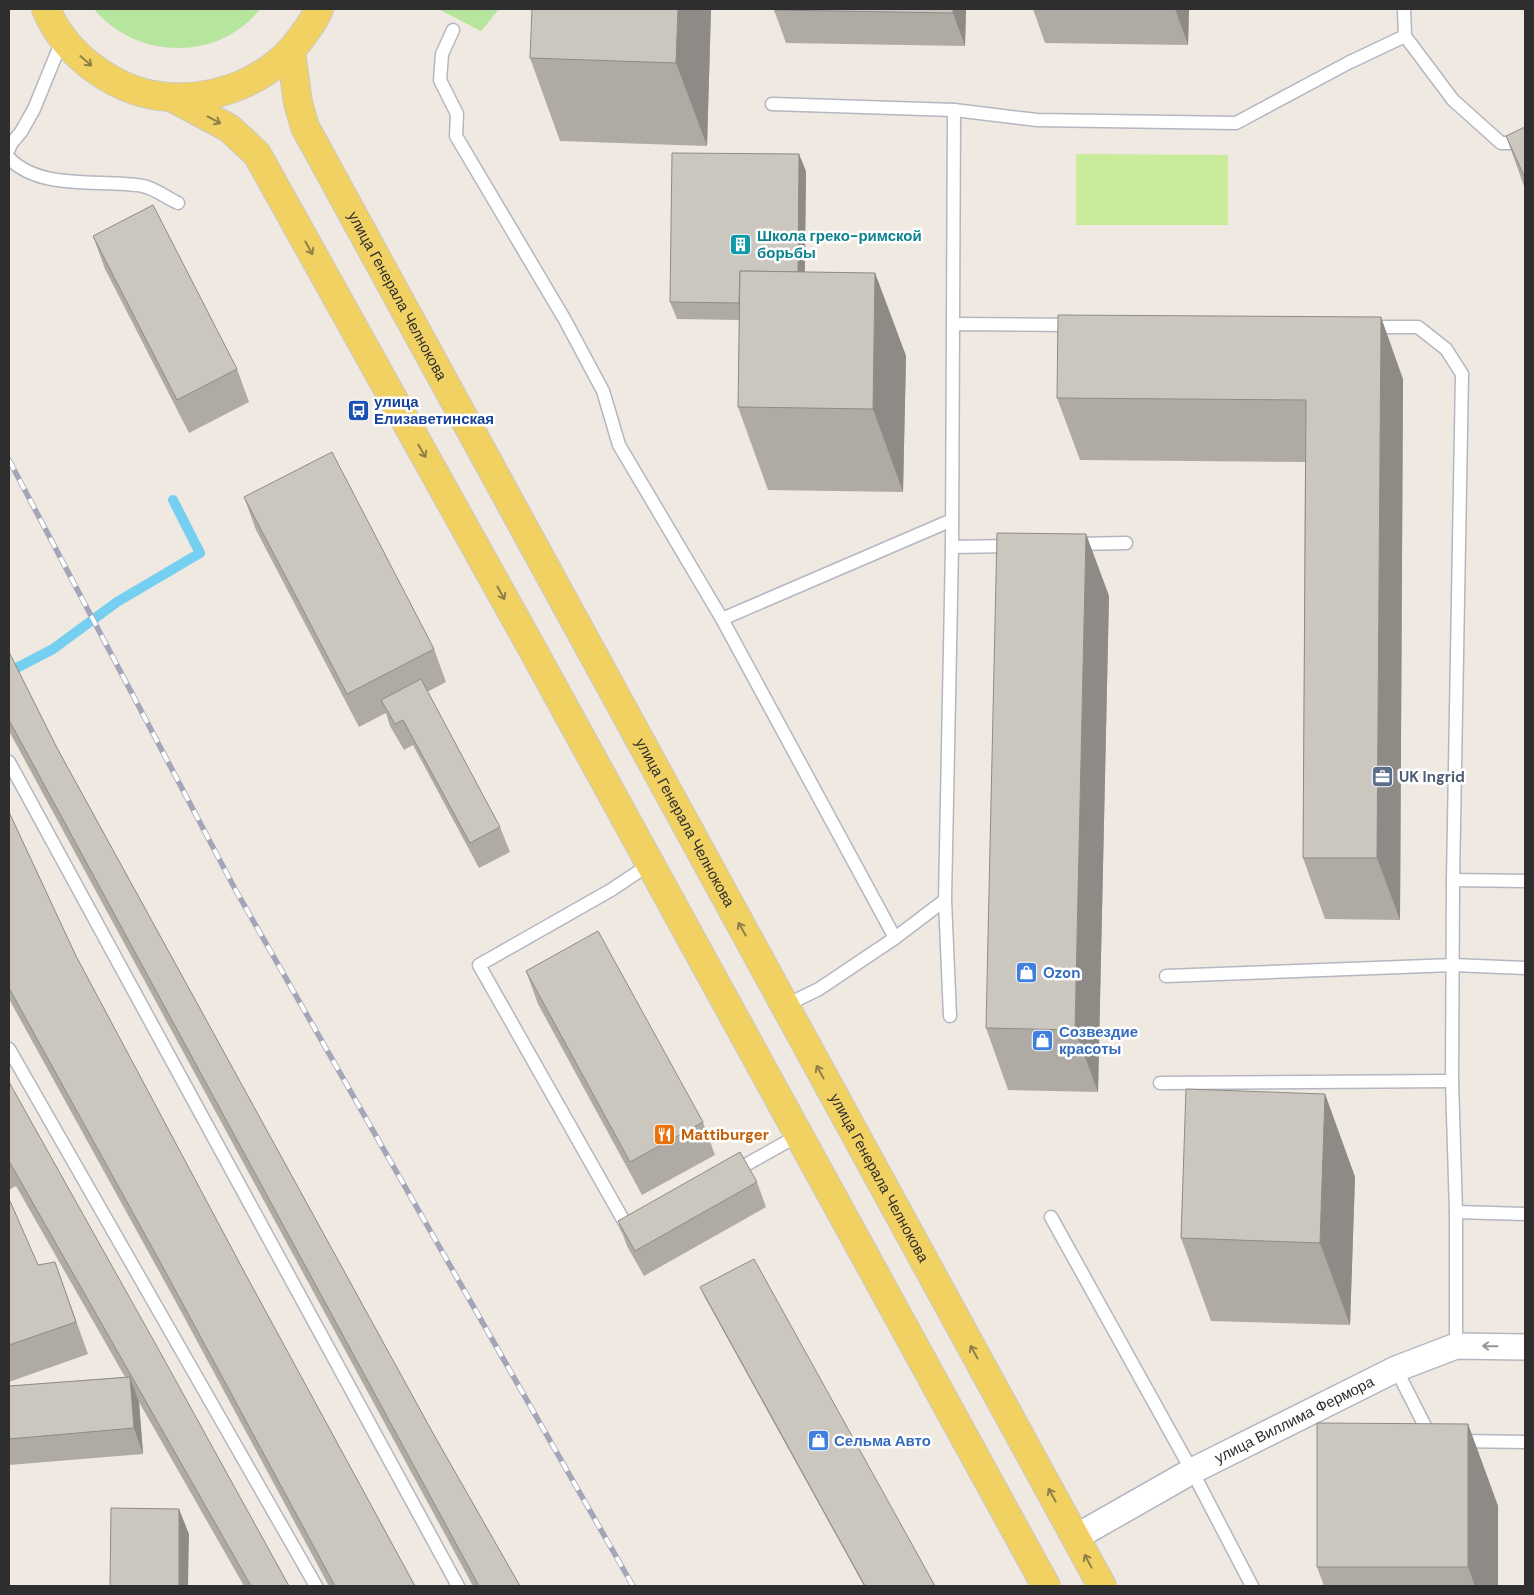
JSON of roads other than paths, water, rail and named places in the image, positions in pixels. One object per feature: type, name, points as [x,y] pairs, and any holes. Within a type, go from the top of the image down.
[{"type":"main road","points":[[46,9],[63,38],[77,54],[94,68],[112,80],[141,91],[171,97],[213,94],[253,80],[267,72],[291,52],[315,18],[319,9]]},
{"type":"main road","name":"улица Генерала Челнокова","points":[[291,52],[298,103],[305,126],[1102,1586]]},
{"type":"main road","points":[[171,97],[229,128],[257,154],[650,864],[1046,1586]]},
{"type":"street","name":"улица Виллима Фермора","points":[[1076,1537],[1192,1472],[1396,1369],[1456,1346],[1525,1347]]},
{"type":"lane","points":[[1404,9],[1405,36],[1453,100],[1501,143],[1525,143]]},
{"type":"lane","points":[[454,30],[442,54],[440,80],[457,114],[456,136],[565,320],[603,391],[619,444],[722,618],[895,938]]},
{"type":"lane","points":[[772,104],[954,110],[1037,120],[1236,123],[1348,63],[1405,36]]},
{"type":"lane","points":[[9,149],[34,109],[63,38]]},
{"type":"lane","points":[[950,1016],[945,900],[952,547],[954,110]]},
{"type":"lane","points":[[9,158],[15,165],[42,178],[144,186],[178,203]]},
{"type":"lane","points":[[953,324],[1082,325]]},
{"type":"lane","points":[[1359,327],[1418,327],[1446,349],[1462,374],[1453,880],[1452,1081],[1456,1212],[1456,1346]]},
{"type":"lane","points":[[722,618],[952,520]]},
{"type":"lane","points":[[1058,544],[1126,543]]},
{"type":"lane","points":[[952,547],[1020,545]]},
{"type":"lane","points":[[9,762],[458,1586]]},
{"type":"lane","points":[[639,1227],[630,1232],[479,965],[611,890],[650,864]]},
{"type":"lane","points":[[1453,880],[1525,880]]},
{"type":"lane","points":[[784,1006],[819,989],[895,938],[945,900]]},
{"type":"lane","points":[[1166,976],[1454,965],[1525,968]]},
{"type":"lane","points":[[9,1049],[316,1586]]},
{"type":"lane","points":[[1160,1083],[1452,1081]]},
{"type":"lane","points":[[724,1178],[798,1135]]},
{"type":"lane","points":[[1456,1212],[1525,1214]]},
{"type":"lane","points":[[1051,1218],[1192,1472],[1252,1586]]},
{"type":"lane","points":[[1396,1369],[1432,1440],[1525,1442]]},
{"type":"waterway","points":[[9,672],[53,649],[117,602],[200,553],[173,500]]},
{"type":"railway","points":[[9,460],[235,889],[633,1586]]},
{"type":"place","name":"Школа греко-римской борьбы","points":[[741,245]]},
{"type":"place","name":"улица Елизаветинская","points":[[358,411]]},
{"type":"place","name":"UK Ingrid","points":[[1383,777]]},
{"type":"place","name":"Ozon","points":[[1027,973]]},
{"type":"place","name":"Созвездие красоты","points":[[1043,1041]]},
{"type":"place","name":"Mattiburger","points":[[665,1135]]},
{"type":"place","name":"Сельма Авто","points":[[818,1441]]}]
